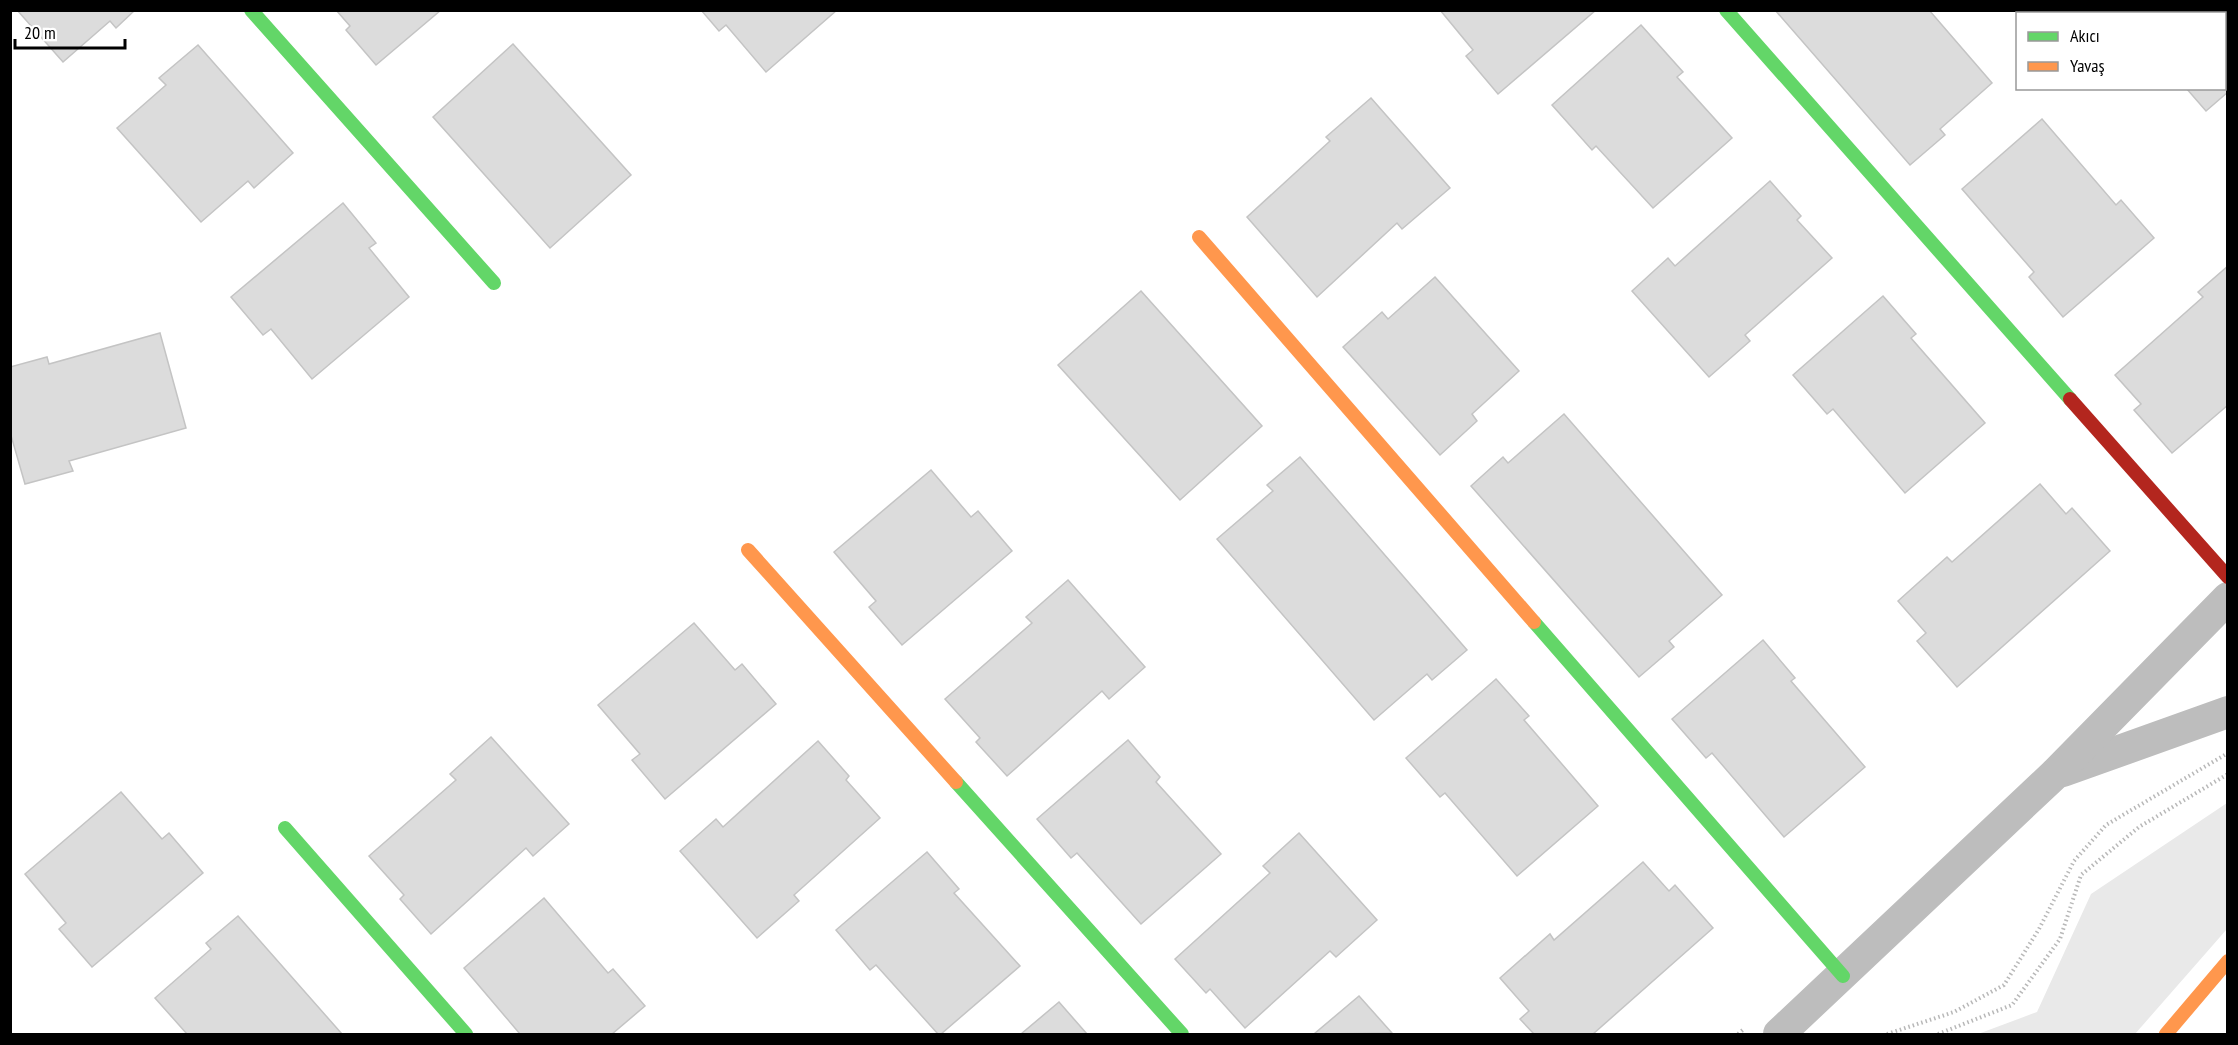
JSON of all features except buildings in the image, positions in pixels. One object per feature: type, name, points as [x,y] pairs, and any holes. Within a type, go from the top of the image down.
[{"type":"street","points":[[250,10],[494,283]]},
{"type":"street","points":[[1726,10],[2228,577]]},
{"type":"street","points":[[1199,237],[1843,976]]},
{"type":"street","points":[[748,550],[1182,1035]]},
{"type":"street","points":[[1779,1035],[2056,774],[2228,598]]},
{"type":"street","points":[[2056,774],[2228,712]]},
{"type":"street","points":[[285,828],[466,1035]]},
{"type":"street","points":[[2166,1035],[2228,962]]},
{"type":"street","points":[[2172,1035],[2228,981]]},
{"type":"path","points":[[1887,1035],[1954,1011],[2004,985],[2039,930],[2074,861],[2106,825],[2228,753]]},
{"type":"path","points":[[1938,1035],[2012,1005],[2060,939],[2081,875],[2139,827],[2228,774]]},
{"type":"shaded area","points":[[2227,803],[2227,929],[2135,1034],[1978,1034],[2037,1012],[2091,894]]},
{"type":"traffic: fast","points":[[251,10],[494,283]]},
{"type":"traffic: fast","points":[[1726,10],[2070,399]]},
{"type":"traffic: fast","points":[[1534,622],[1843,976]]},
{"type":"traffic: fast","points":[[956,782],[1182,1034]]},
{"type":"traffic: fast","points":[[285,828],[466,1034]]},
{"type":"traffic: slow","points":[[1199,237],[1534,622]]},
{"type":"traffic: slow","points":[[748,550],[956,782]]},
{"type":"traffic: slow","points":[[2166,1034],[2228,961]]},
{"type":"traffic: jam","points":[[2070,399],[2228,577]]}]
